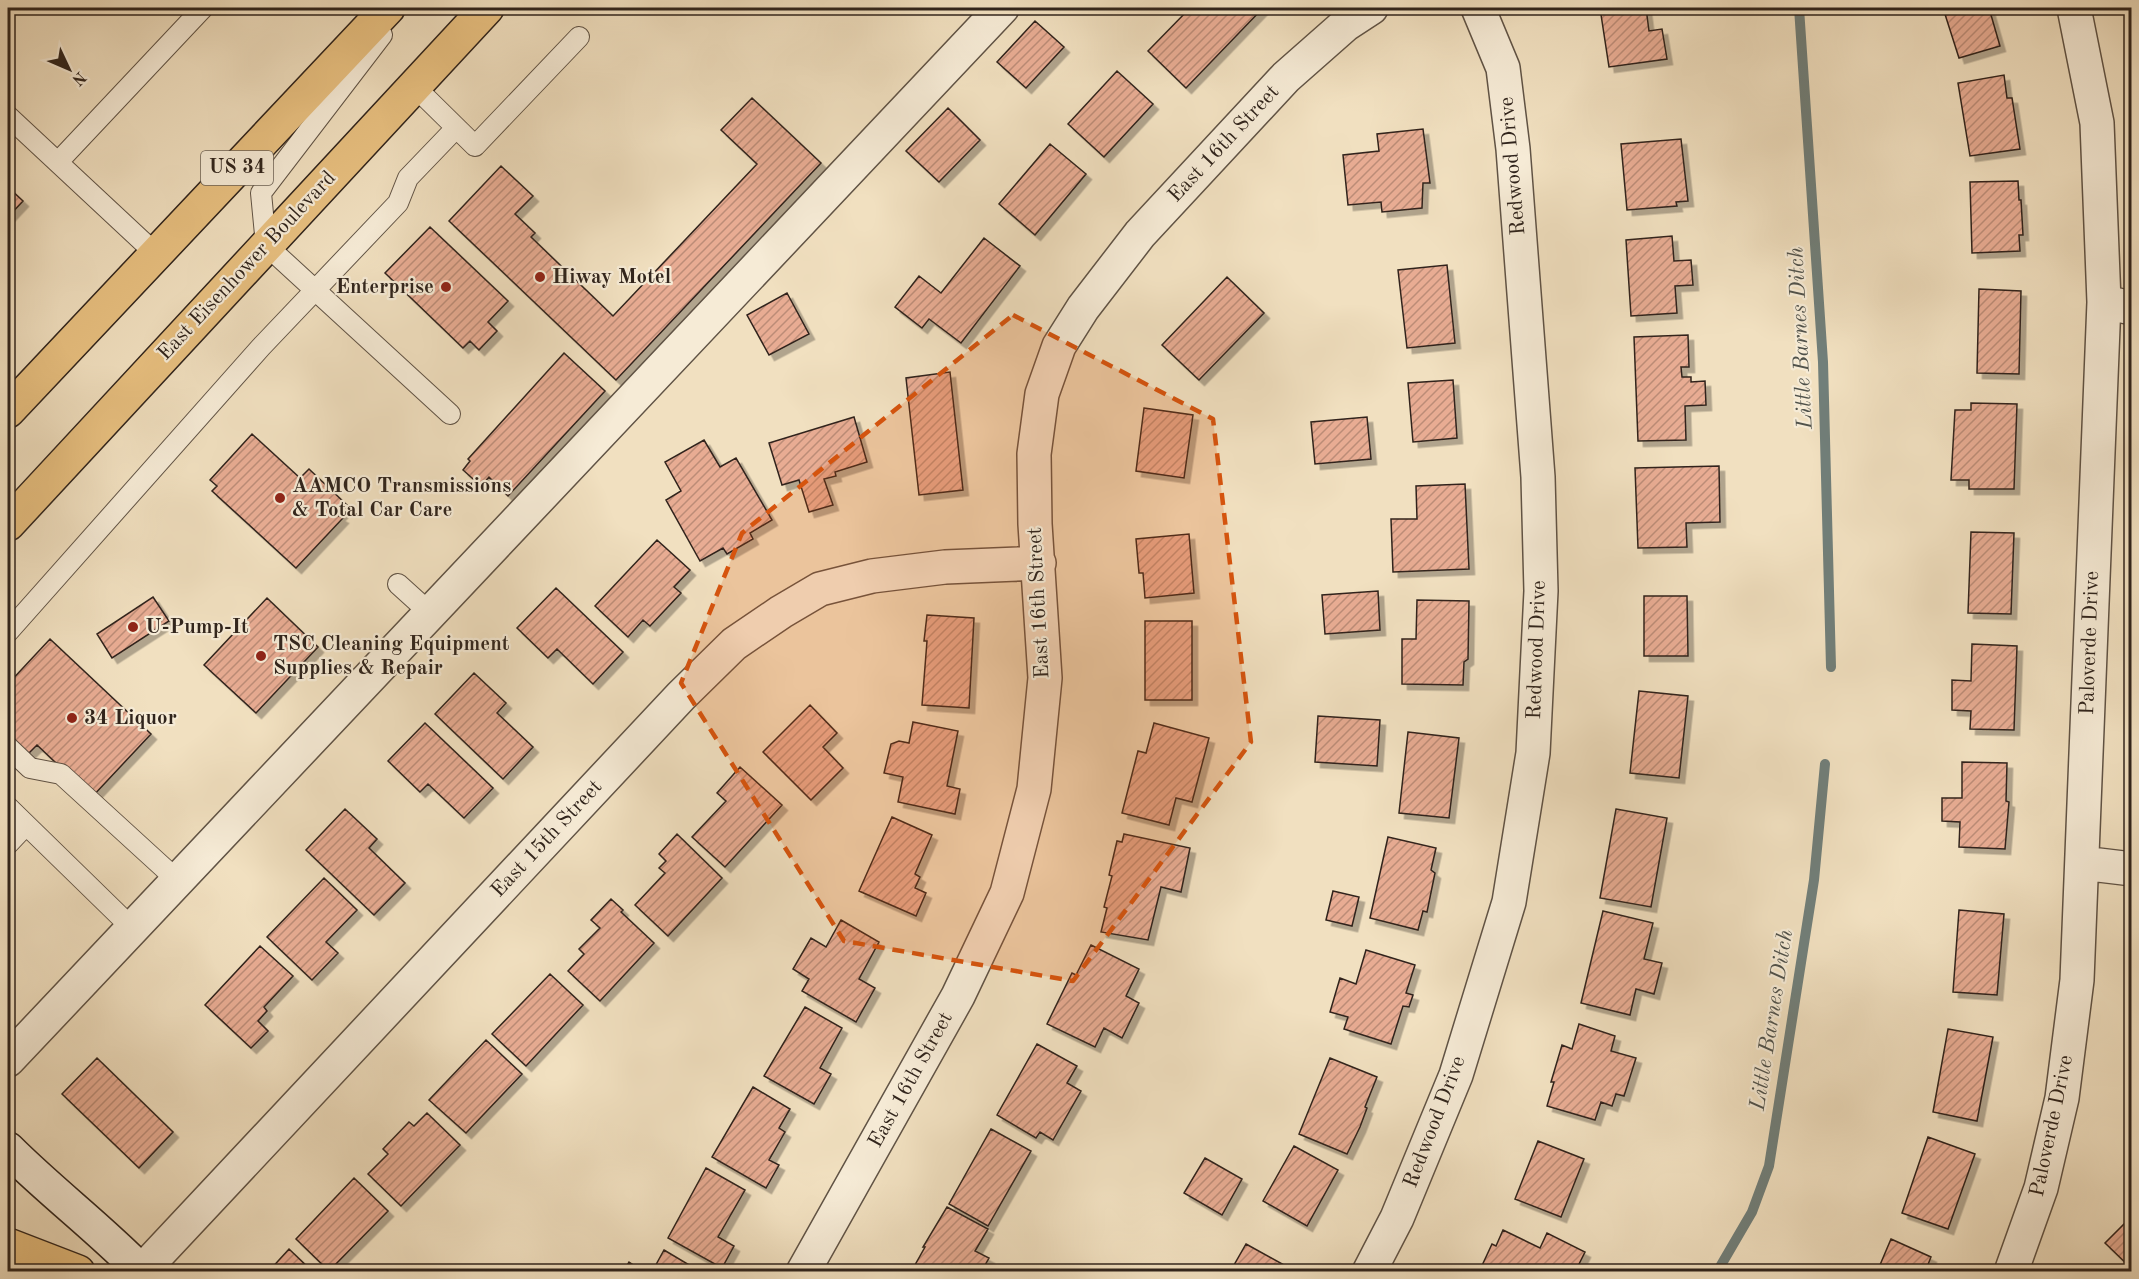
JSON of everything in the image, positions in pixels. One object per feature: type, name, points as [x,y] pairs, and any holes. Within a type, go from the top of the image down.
[{"type":"highway","name":"US 34","points":[[8,411],[388,8]]},
{"type":"highway","name":"East Eisenhower Boulevard","points":[[8,524],[487,8]]},
{"type":"highway","points":[[10,1244],[78,1272]]},
{"type":"street","points":[[8,1060],[1002,8]]},
{"type":"street","name":"East 16th Street","points":[[803,1272],[958,996],[1007,893],[1034,789],[1045,678],[1035,524],[1034,454],[1042,394],[1059,346],[1083,308],[1140,234],[1286,77],[1345,25],[1371,8]]},
{"type":"street","name":"Redwood Drive","points":[[1369,1272],[1396,1218],[1456,1075],[1509,902],[1533,753],[1541,591],[1538,477],[1513,148],[1503,68],[1478,8]]},
{"type":"street","name":"Paloverde Drive","points":[[2012,1272],[2041,1188],[2062,1098],[2078,980],[2082,863],[2118,305],[2097,123],[2074,8]]},
{"type":"street","name":"East 15th Street","points":[[142,1271],[681,696],[734,644],[781,612],[820,590],[872,576],[945,567],[1039,563]]},
{"type":"street","points":[[2082,863],[2132,868]]},
{"type":"street","points":[[8,1149],[142,1271]]},
{"type":"street","points":[[10,1244],[36,1272]]},
{"type":"lane","points":[[58,162],[203,8]]},
{"type":"lane","points":[[403,8],[261,193],[266,245],[450,414]]},
{"type":"lane","points":[[414,86],[475,146],[579,36]]},
{"type":"lane","points":[[8,116],[156,254]]},
{"type":"lane","points":[[8,632],[314,290],[398,203],[408,178],[456,128]]},
{"type":"lane","points":[[398,584],[430,613]]},
{"type":"lane","points":[[8,747],[30,768],[61,774],[177,880]]},
{"type":"lane","points":[[8,807],[14,834],[132,928]]},
{"type":"highlighted area","points":[[1013,315],[1213,419],[1251,742],[1073,981],[844,941],[681,683],[742,533]]},
{"type":"building","points":[[1190,8],[1263,8],[1186,88],[1148,51]]},
{"type":"building","points":[[1600,8],[1646,8],[1649,31],[1662,29],[1667,59],[1609,67]]},
{"type":"building","points":[[1943,8],[1989,8],[2000,46],[1959,58]]},
{"type":"building","points":[[1035,21],[1064,47],[1026,88],[997,62]]},
{"type":"building","points":[[1117,71],[1153,104],[1104,157],[1068,124]]},
{"type":"building","points":[[2004,75],[2007,98],[2012,98],[2020,149],[1970,156],[1958,83]]},
{"type":"building","name":"Hiway Motel","points":[[752,98],[821,163],[616,380],[449,221],[501,166],[533,196],[515,214],[535,233],[531,237],[613,316],[757,164],[721,130]]},
{"type":"building","points":[[948,108],[980,140],[939,182],[906,151]]},
{"type":"building","points":[[1423,129],[1430,183],[1423,183],[1422,208],[1382,212],[1381,202],[1348,205],[1343,155],[1379,151],[1377,134]]},
{"type":"building","points":[[1681,139],[1688,201],[1676,202],[1677,206],[1627,210],[1621,144]]},
{"type":"building","points":[[1050,144],[1086,174],[1035,235],[999,204]]},
{"type":"building","points":[[2018,181],[2023,235],[2019,235],[2020,251],[1972,253],[1970,182]]},
{"type":"building","points":[[8,187],[23,201],[8,217]]},
{"type":"building","name":"Enterprise","points":[[430,227],[508,301],[488,322],[497,331],[479,350],[470,341],[463,348],[385,273]]},
{"type":"building","points":[[1672,236],[1674,261],[1691,260],[1693,285],[1675,286],[1677,313],[1631,316],[1626,240]]},
{"type":"building","points":[[984,238],[1020,266],[961,343],[929,319],[922,328],[895,307],[919,276],[941,293]]},
{"type":"building","points":[[1447,265],[1455,343],[1407,348],[1398,270]]},
{"type":"building","points":[[1227,277],[1264,313],[1199,380],[1162,345]]},
{"type":"building","points":[[1979,289],[2021,291],[2019,374],[1977,373]]},
{"type":"building","points":[[787,293],[809,334],[769,355],[747,315]]},
{"type":"building","points":[[1688,335],[1689,367],[1681,367],[1682,377],[1691,377],[1691,382],[1705,381],[1706,405],[1685,406],[1686,440],[1638,441],[1634,337]]},
{"type":"building","points":[[564,353],[605,391],[508,496],[489,477],[481,486],[463,470],[470,461],[468,459]]},
{"type":"building","points":[[950,372],[963,490],[919,495],[906,378]]},
{"type":"building","points":[[1453,380],[1457,438],[1413,442],[1408,383]]},
{"type":"building","points":[[1971,403],[2017,404],[2014,489],[1969,489],[1969,480],[1951,480],[1955,410],[1971,410]]},
{"type":"building","points":[[1144,408],[1193,415],[1184,478],[1136,471]]},
{"type":"building","points":[[854,417],[867,462],[835,472],[836,476],[824,479],[833,505],[809,512],[799,480],[782,485],[769,443]]},
{"type":"building","points":[[1367,417],[1371,459],[1315,464],[1311,422]]},
{"type":"building","name":"AAMCO Transmissions & Total Car Care","points":[[252,434],[300,478],[309,469],[348,506],[339,516],[343,518],[296,568],[212,491],[217,486],[210,480]]},
{"type":"building","points":[[704,440],[720,467],[736,458],[772,520],[750,533],[753,539],[727,554],[723,548],[700,561],[666,500],[681,491],[665,462]]},
{"type":"building","points":[[1719,466],[1720,522],[1686,523],[1687,547],[1638,548],[1635,468]]},
{"type":"building","points":[[1465,484],[1469,569],[1393,572],[1391,519],[1417,519],[1416,486]]},
{"type":"building","points":[[1971,532],[2014,533],[2011,614],[1968,613]]},
{"type":"building","points":[[1189,534],[1194,593],[1145,598],[1143,573],[1139,573],[1136,539]]},
{"type":"building","points":[[657,540],[690,570],[674,587],[681,593],[650,626],[643,620],[628,637],[595,606]]},
{"type":"building","points":[[556,588],[623,652],[593,684],[557,649],[548,658],[517,628]]},
{"type":"building","points":[[1378,591],[1380,630],[1325,634],[1322,595]]},
{"type":"building","points":[[1644,596],[1687,596],[1688,656],[1644,656]]},
{"type":"building","name":"U-Pump-It","points":[[153,597],[169,621],[112,658],[97,634]]},
{"type":"building","name":"TSC Cleaning Equipment Supplies & Repair","points":[[267,598],[318,647],[256,713],[204,665]]},
{"type":"building","points":[[1417,600],[1469,601],[1468,659],[1464,662],[1463,685],[1402,684],[1402,639],[1416,639]]},
{"type":"building","points":[[927,615],[974,618],[969,708],[922,705]]},
{"type":"building","points":[[1145,621],[1192,621],[1192,700],[1145,700]]},
{"type":"building","name":"34 Liquor","points":[[50,639],[151,734],[92,797],[37,745],[24,758],[8,742],[10,720],[8,717],[8,684]]},
{"type":"building","points":[[1972,644],[2017,646],[2014,730],[1970,729],[1971,711],[1952,710],[1952,680],[1971,681]]},
{"type":"building","points":[[474,673],[506,703],[497,713],[533,747],[503,779],[435,714]]},
{"type":"building","points":[[1639,691],[1688,696],[1679,778],[1630,773]]},
{"type":"building","points":[[810,705],[837,733],[823,747],[843,768],[811,800],[763,752]]},
{"type":"building","points":[[1318,716],[1380,720],[1377,766],[1315,762]]},
{"type":"building","points":[[913,722],[958,731],[947,786],[960,789],[955,814],[898,802],[903,777],[884,773],[891,744],[899,741],[909,743]]},
{"type":"building","points":[[425,723],[493,788],[464,818],[428,784],[420,792],[388,761]]},
{"type":"building","points":[[1154,723],[1209,738],[1192,802],[1176,798],[1169,825],[1122,813],[1138,751],[1146,753]]},
{"type":"building","points":[[1408,732],[1459,738],[1449,818],[1399,813]]},
{"type":"building","points":[[1962,762],[2007,763],[2006,801],[2009,802],[2005,849],[1959,847],[1960,822],[1942,821],[1942,798],[1962,798]]},
{"type":"building","points":[[740,767],[782,805],[725,867],[692,837],[726,801],[717,793]]},
{"type":"building","points":[[345,809],[377,839],[369,848],[405,883],[374,915],[306,850]]},
{"type":"building","points":[[1616,809],[1667,818],[1651,907],[1600,898]]},
{"type":"building","points":[[892,817],[932,835],[915,874],[920,877],[915,888],[926,893],[916,916],[859,891]]},
{"type":"building","points":[[677,834],[722,878],[668,936],[635,905],[665,873],[659,868],[666,861],[659,854]]},
{"type":"building","points":[[1124,834],[1190,848],[1181,892],[1161,887],[1148,940],[1101,932],[1107,908],[1104,907],[1112,876],[1109,875],[1117,841],[1122,842]]},
{"type":"building","points":[[1388,837],[1436,848],[1431,870],[1435,873],[1427,912],[1423,911],[1418,930],[1370,918]]},
{"type":"building","points":[[324,878],[357,910],[326,942],[338,953],[312,980],[267,937]]},
{"type":"building","points":[[1333,891],[1359,897],[1352,926],[1326,920]]},
{"type":"building","points":[[611,899],[623,910],[621,912],[654,943],[600,1001],[568,971],[584,954],[579,949],[600,928],[591,920]]},
{"type":"building","points":[[1959,910],[2004,914],[1997,995],[1953,992]]},
{"type":"building","points":[[1603,911],[1653,923],[1644,959],[1662,963],[1654,994],[1636,989],[1630,1015],[1581,1003]]},
{"type":"building","points":[[841,920],[879,942],[859,979],[875,988],[856,1022],[802,991],[809,979],[793,969],[811,938],[826,947]]},
{"type":"building","points":[[1091,945],[1139,969],[1126,996],[1139,1003],[1122,1038],[1104,1028],[1095,1047],[1047,1024],[1072,973],[1076,975]]},
{"type":"building","points":[[260,946],[293,976],[264,1007],[267,1011],[258,1021],[268,1031],[251,1048],[205,1005]]},
{"type":"building","points":[[1366,950],[1415,965],[1406,993],[1413,995],[1409,1007],[1403,1006],[1391,1044],[1344,1029],[1348,1017],[1330,1012],[1340,978],[1356,984]]},
{"type":"building","points":[[550,974],[583,1005],[526,1066],[492,1034]]},
{"type":"building","points":[[805,1007],[842,1028],[820,1068],[831,1074],[814,1104],[764,1076]]},
{"type":"building","points":[[1579,1024],[1615,1036],[1611,1051],[1636,1058],[1624,1096],[1616,1094],[1612,1106],[1601,1102],[1595,1120],[1547,1106],[1554,1082],[1551,1082],[1562,1045],[1572,1049]]},
{"type":"building","points":[[1948,1029],[1993,1037],[1977,1121],[1933,1112]]},
{"type":"building","points":[[486,1040],[522,1074],[466,1133],[429,1100]]},
{"type":"building","points":[[1037,1044],[1077,1066],[1067,1083],[1081,1091],[1053,1140],[1040,1132],[1036,1138],[997,1115]]},
{"type":"building","points":[[97,1058],[173,1132],[139,1168],[62,1094]]},
{"type":"building","points":[[1330,1058],[1377,1077],[1360,1127],[1347,1154],[1299,1134]]},
{"type":"building","points":[[753,1087],[790,1109],[779,1128],[785,1132],[769,1160],[779,1165],[766,1188],[712,1157]]},
{"type":"building","points":[[427,1113],[460,1145],[401,1206],[368,1174],[388,1154],[383,1149],[409,1122],[414,1126]]},
{"type":"building","points":[[991,1129],[1031,1151],[988,1226],[949,1204]]},
{"type":"building","points":[[1928,1137],[1975,1154],[1948,1229],[1902,1213]]},
{"type":"building","points":[[1538,1141],[1584,1159],[1561,1217],[1515,1199]]},
{"type":"building","points":[[1294,1146],[1338,1170],[1307,1226],[1263,1201]]},
{"type":"building","points":[[1205,1158],[1242,1179],[1222,1215],[1184,1193]]},
{"type":"building","points":[[706,1168],[745,1190],[718,1237],[734,1246],[722,1268],[668,1238]]},
{"type":"building","points":[[354,1178],[388,1211],[329,1271],[296,1239]]},
{"type":"building","points":[[947,1207],[988,1229],[975,1251],[989,1258],[981,1272],[911,1272],[925,1247],[923,1247]]},
{"type":"building","points":[[2128,1220],[2132,1223],[2132,1269],[2105,1243]]},
{"type":"building","points":[[1503,1230],[1540,1248],[1547,1233],[1585,1252],[1575,1272],[1479,1272],[1492,1244],[1496,1246]]},
{"type":"building","points":[[1891,1239],[1931,1257],[1925,1272],[1877,1272]]},
{"type":"building","points":[[1246,1244],[1286,1266],[1283,1272],[1230,1272]]},
{"type":"building","points":[[289,1249],[313,1272],[268,1272]]},
{"type":"building","points":[[664,1250],[701,1272],[652,1272]]},
{"type":"building","points":[[629,1262],[644,1272],[623,1272]]},
{"type":"waterway","name":"Little Barnes Ditch","points":[[1799,8],[1823,362],[1831,667]]},
{"type":"waterway","name":"Little Barnes Ditch","points":[[1717,1272],[1752,1212],[1769,1166],[1814,880],[1825,764]]},
{"type":"place","name":"Hiway Motel","points":[[540,277]]},
{"type":"place","name":"Enterprise","points":[[446,287]]},
{"type":"place","name":"AAMCO Transmissions & Total Car Care","points":[[280,498]]},
{"type":"place","name":"U-Pump-It","points":[[133,627]]},
{"type":"place","name":"TSC Cleaning Equipment Supplies & Repair","points":[[261,656]]},
{"type":"place","name":"34 Liquor","points":[[72,718]]}]
